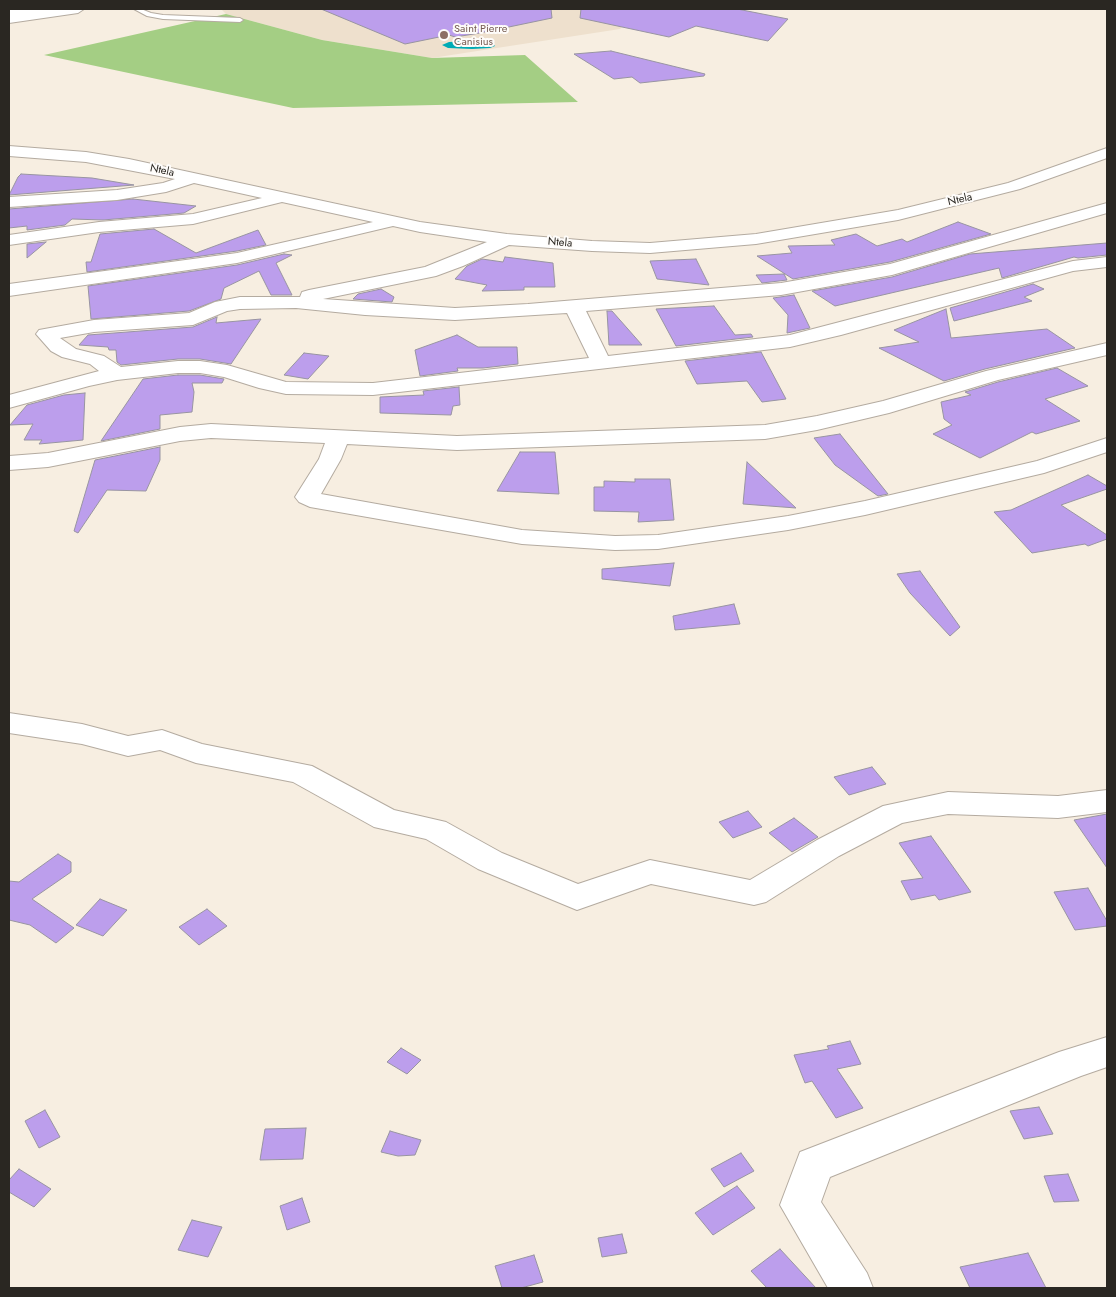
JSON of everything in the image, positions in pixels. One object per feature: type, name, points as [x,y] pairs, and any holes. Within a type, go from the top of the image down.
[{"type":"street","points":[[9,13],[44,9]]},
{"type":"street","points":[[9,18],[78,9]]},
{"type":"street","name":"Ntela","points":[[9,151],[86,157],[392,222],[507,239],[592,246],[650,248],[756,239],[898,215],[1014,186],[1107,153]]},
{"type":"street","points":[[9,202],[117,195],[166,187],[192,178]]},
{"type":"street","points":[[9,240],[99,227],[193,219],[282,198]]},
{"type":"street","points":[[116,374],[97,360],[70,353],[58,347],[46,334],[94,326],[193,319],[222,306],[240,303],[296,302],[365,309],[455,314],[574,307],[781,289],[851,278],[956,252],[1107,208]]},
{"type":"street","points":[[9,290],[237,258],[392,222]]},
{"type":"street","points":[[296,302],[316,294],[429,272],[457,262],[507,239]]},
{"type":"street","points":[[956,252],[998,285]]},
{"type":"street","points":[[9,402],[86,380],[116,374],[178,368],[200,367],[227,371],[266,384],[286,388],[373,388],[602,364],[790,341],[834,331],[1073,266],[1107,262]]},
{"type":"street","points":[[574,307],[602,364]]},
{"type":"street","points":[[9,463],[48,460],[180,434],[211,431],[457,443],[765,432],[817,423],[889,406],[992,375],[1107,349]]},
{"type":"street","points":[[338,438],[330,459],[306,497],[318,502],[522,536],[615,544],[658,542],[788,523],[865,508],[1044,466],[1107,445]]},
{"type":"street","points":[[9,723],[82,734],[128,746],[162,740],[196,753],[301,772],[385,819],[435,830],[490,861],[577,897],[650,872],[754,893],[828,848],[894,814],[948,803],[1058,808],[1107,802]]},
{"type":"street","points":[[852,1288],[800,1205],[814,1164],[1072,1063],[1107,1052]]},
{"type":"lane","points":[[137,9],[149,15],[163,17],[240,20]]},
{"type":"shaded area","name":"Saint Pierre Canisius","points":[[221,9],[640,9],[620,29],[432,58],[322,40],[226,14]]},
{"type":"green space","points":[[226,14],[322,40],[432,58],[525,55],[578,102],[293,108],[44,55]]},
{"type":"water","points":[[449,42],[492,43],[495,46],[472,49],[448,48],[442,45]]},
{"type":"building","points":[[321,9],[551,9],[552,18],[480,33],[455,37],[449,35],[405,44]]},
{"type":"building","points":[[581,9],[737,9],[788,19],[768,41],[696,26],[669,37],[580,18]]},
{"type":"building","points":[[611,51],[705,74],[704,76],[640,83],[632,77],[614,79],[574,54]]},
{"type":"building","points":[[21,174],[92,178],[134,185],[9,195]]},
{"type":"building","points":[[133,199],[196,206],[184,213],[103,220],[72,219],[65,225],[27,230],[27,226],[9,228],[9,209]]},
{"type":"building","points":[[958,222],[991,234],[890,262],[793,279],[757,256],[792,253],[788,246],[835,245],[831,240],[856,234],[877,246],[902,239],[907,242]]},
{"type":"building","points":[[154,229],[196,253],[258,230],[266,245],[237,251],[87,272],[86,262],[91,262],[100,234]]},
{"type":"building","points":[[46,242],[27,258],[27,244]]},
{"type":"building","points":[[1107,243],[1107,255],[1074,257],[1002,278],[999,268],[835,306],[812,291],[892,277],[970,254]]},
{"type":"building","points":[[284,254],[292,255],[276,263],[292,295],[271,295],[259,271],[224,288],[221,299],[189,311],[91,319],[88,286],[237,265]]},
{"type":"building","points":[[505,257],[553,263],[555,287],[524,287],[524,290],[482,291],[487,285],[455,279],[467,266],[482,259],[503,262]]},
{"type":"building","points":[[696,259],[709,285],[657,279],[650,261]]},
{"type":"building","points":[[784,274],[787,280],[762,283],[756,275]]},
{"type":"building","points":[[1033,284],[1044,289],[1024,297],[1032,301],[954,321],[950,308]]},
{"type":"building","points":[[381,289],[394,297],[392,302],[353,299],[358,294]]},
{"type":"building","points":[[794,295],[810,328],[787,333],[788,315],[773,298]]},
{"type":"building","points":[[714,306],[735,335],[751,334],[753,337],[676,346],[656,309]]},
{"type":"building","points":[[946,309],[951,338],[1047,329],[1075,348],[985,369],[944,381],[879,348],[919,342],[894,330]]},
{"type":"building","points":[[607,311],[612,311],[642,345],[609,345]]},
{"type":"building","points":[[217,317],[216,323],[261,319],[231,364],[200,359],[178,359],[121,365],[117,362],[116,350],[109,350],[108,347],[79,345],[88,335],[193,327]]},
{"type":"building","points":[[457,335],[478,347],[517,347],[518,364],[483,368],[457,368],[458,371],[420,376],[415,350]]},
{"type":"building","points":[[761,352],[786,399],[762,402],[747,381],[697,384],[685,361]]},
{"type":"building","points":[[304,353],[329,356],[308,379],[284,375]]},
{"type":"building","points":[[1057,368],[1088,386],[1045,399],[1080,421],[1036,434],[1032,432],[980,458],[933,434],[952,425],[944,419],[941,402],[971,395],[965,392],[998,382]]},
{"type":"building","points":[[178,375],[200,375],[224,379],[222,383],[192,383],[194,392],[192,412],[160,415],[160,429],[101,441],[143,379]]},
{"type":"building","points":[[459,387],[460,405],[453,406],[451,415],[380,413],[380,397],[424,395],[423,391]]},
{"type":"building","points":[[85,393],[83,440],[39,444],[42,440],[24,440],[33,424],[10,425],[27,405],[64,395]]},
{"type":"building","points":[[840,434],[888,494],[878,496],[835,465],[814,438]]},
{"type":"building","points":[[160,447],[160,460],[146,491],[107,490],[78,533],[74,531],[95,460]]},
{"type":"building","points":[[520,452],[555,452],[559,494],[497,491]]},
{"type":"building","points":[[747,462],[796,508],[743,504]]},
{"type":"building","points":[[1088,475],[1107,486],[1107,489],[1061,505],[1107,535],[1107,539],[1088,546],[1085,544],[1032,553],[994,512],[1011,510]]},
{"type":"building","points":[[635,479],[670,479],[674,520],[638,522],[639,512],[594,511],[594,487],[604,487],[604,481],[635,482]]},
{"type":"building","points":[[674,563],[670,586],[602,579],[602,569]]},
{"type":"building","points":[[920,571],[960,627],[950,636],[910,593],[897,574]]},
{"type":"building","points":[[734,604],[740,624],[675,630],[673,616]]},
{"type":"building","points":[[872,767],[886,784],[849,795],[834,777]]},
{"type":"building","points":[[748,811],[762,827],[733,838],[719,822]]},
{"type":"building","points":[[1107,814],[1107,868],[1074,820]]},
{"type":"building","points":[[794,818],[818,837],[792,852],[769,833]]},
{"type":"building","points":[[931,836],[971,892],[939,900],[935,895],[911,900],[901,881],[923,878],[899,843]]},
{"type":"building","points":[[58,854],[71,862],[71,872],[32,899],[74,928],[56,943],[30,925],[9,920],[9,881],[19,882]]},
{"type":"building","points":[[1088,888],[1107,921],[1107,926],[1075,930],[1054,892]]},
{"type":"building","points":[[100,899],[127,910],[103,936],[76,925]]},
{"type":"building","points":[[207,909],[227,926],[199,945],[179,927]]},
{"type":"building","points":[[850,1041],[861,1064],[837,1069],[863,1108],[836,1118],[812,1081],[805,1083],[794,1055],[829,1049],[827,1046]]},
{"type":"building","points":[[401,1048],[421,1060],[407,1074],[387,1062]]},
{"type":"building","points":[[1039,1107],[1053,1134],[1024,1139],[1010,1111]]},
{"type":"building","points":[[45,1110],[60,1137],[39,1148],[25,1121]]},
{"type":"building","points":[[306,1128],[303,1159],[260,1160],[265,1129]]},
{"type":"building","points":[[390,1131],[421,1140],[415,1155],[398,1156],[381,1152]]},
{"type":"building","points":[[741,1153],[754,1171],[724,1187],[711,1169]]},
{"type":"building","points":[[19,1169],[51,1189],[34,1207],[9,1192],[9,1180]]},
{"type":"building","points":[[1068,1174],[1079,1201],[1054,1202],[1044,1176]]},
{"type":"building","points":[[737,1186],[755,1208],[713,1235],[695,1213]]},
{"type":"building","points":[[302,1198],[310,1222],[287,1230],[280,1206]]},
{"type":"building","points":[[192,1220],[222,1227],[208,1257],[178,1250]]},
{"type":"building","points":[[622,1234],[627,1253],[602,1257],[598,1238]]},
{"type":"building","points":[[780,1249],[816,1288],[767,1288],[751,1271]]},
{"type":"building","points":[[1028,1253],[1046,1288],[970,1288],[960,1267]]},
{"type":"building","points":[[534,1255],[543,1282],[521,1288],[502,1288],[495,1266]]},
{"type":"place","name":"Saint Pierre Canisius","points":[[444,35]]}]
